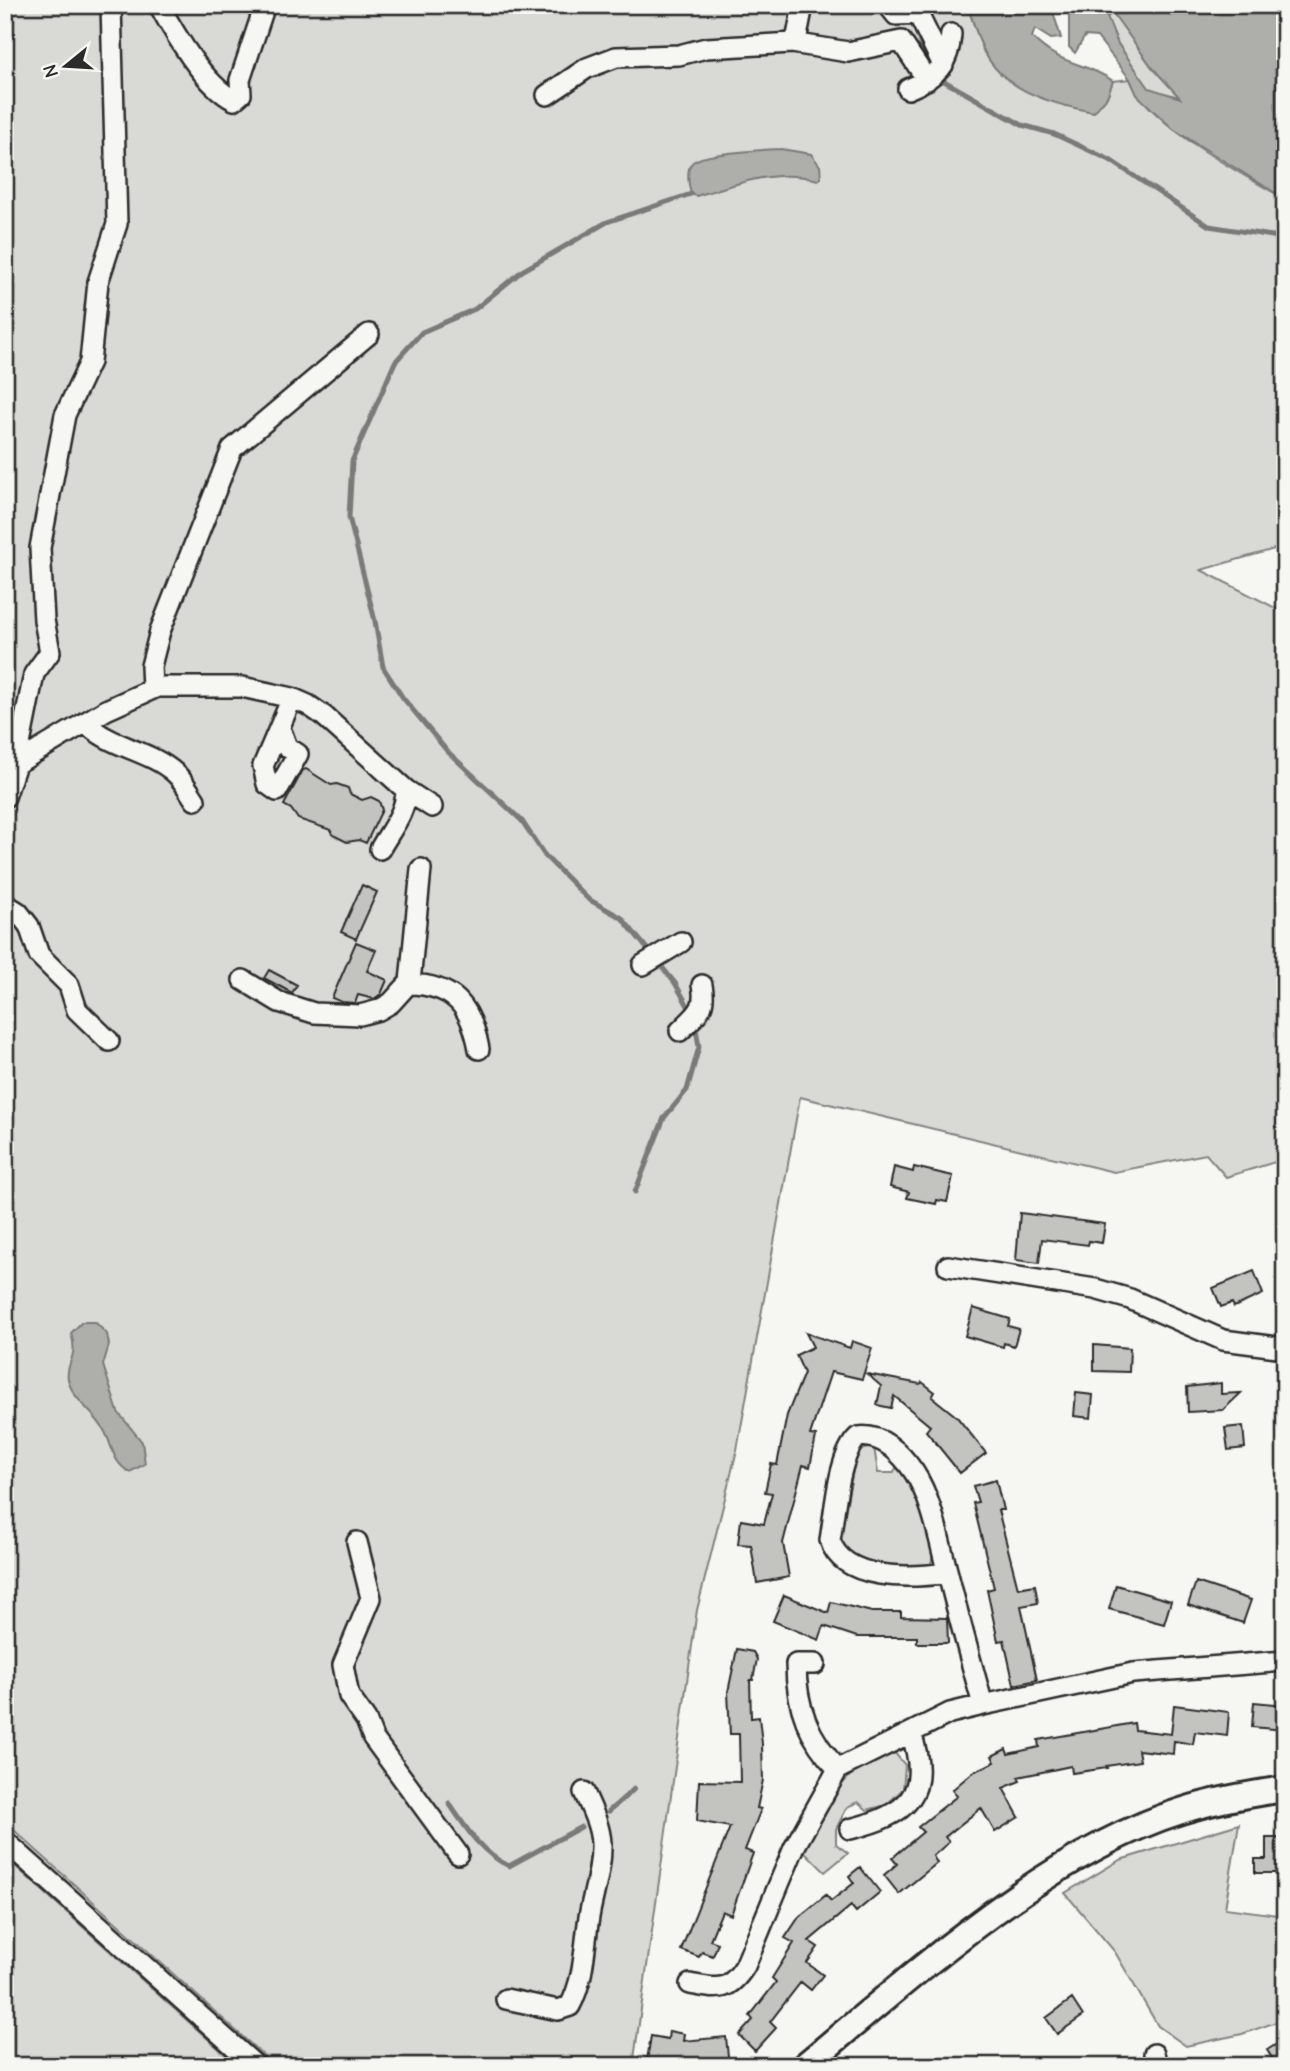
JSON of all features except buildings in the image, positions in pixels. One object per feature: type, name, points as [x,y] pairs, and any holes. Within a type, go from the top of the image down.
[{"type":"main road","points":[[804,2066],[1014,1899],[1074,1860],[1179,1811],[1285,1789]]},
{"type":"street","points":[[5,797],[16,764],[34,674],[50,652],[44,620],[40,548],[44,519],[65,415],[90,362],[98,282],[117,224],[111,5]]},
{"type":"street","points":[[159,5],[189,55],[225,95],[234,100],[241,94],[240,80],[265,5]]},
{"type":"street","points":[[792,43],[797,36],[803,5]]},
{"type":"street","points":[[888,5],[896,15],[910,14],[921,18],[937,72]]},
{"type":"street","points":[[908,89],[937,72],[950,50],[951,34]]},
{"type":"street","points":[[547,95],[587,68],[616,57],[679,55],[706,48],[792,43],[848,52],[901,41],[937,72]]},
{"type":"street","points":[[152,689],[151,666],[160,631],[232,449],[369,334]]},
{"type":"street","points":[[16,764],[85,722],[152,689],[218,685],[292,698],[324,716],[407,790],[432,807]]},
{"type":"street","points":[[280,728],[292,698]]},
{"type":"street","points":[[85,722],[97,734],[139,751],[174,772],[195,800]]},
{"type":"street","points":[[380,849],[400,819],[407,802],[407,790]]},
{"type":"street","points":[[243,980],[266,996],[301,1011],[360,1015],[379,1010],[391,1003],[409,984],[416,946],[416,910],[421,869]]},
{"type":"street","points":[[5,904],[18,912],[29,926],[39,955],[69,985],[77,1010],[109,1041]]},
{"type":"street","points":[[651,960],[681,942]]},
{"type":"street","points":[[409,984],[445,989],[460,1002],[475,1027],[479,1049]]},
{"type":"street","points":[[690,1022],[705,999],[702,985]]},
{"type":"street","points":[[948,1266],[1095,1289],[1130,1299],[1223,1340],[1285,1348]]},
{"type":"street","points":[[947,1573],[922,1577],[877,1573],[842,1560],[833,1551],[830,1540],[844,1466],[849,1445],[858,1437],[877,1436],[913,1471],[933,1517],[983,1705]]},
{"type":"street","points":[[357,1542],[371,1598],[343,1665],[349,1696],[366,1720],[373,1738],[458,1854]]},
{"type":"street","points":[[690,1984],[724,1988],[736,1981],[745,1966],[800,1837],[838,1769],[950,1713],[983,1705],[1133,1672],[1285,1661]]},
{"type":"street","points":[[815,1664],[796,1664],[796,1685],[801,1712],[810,1734],[838,1769]]},
{"type":"street","points":[[850,1829],[894,1814],[916,1792],[920,1767],[911,1733]]},
{"type":"street","points":[[506,1998],[558,2010],[570,2006],[575,1996],[586,1954],[588,1920],[600,1853],[598,1825],[584,1792]]},
{"type":"street","points":[[5,1841],[256,2066]]},
{"type":"shaded area","points":[[5,5],[967,5],[984,53],[1107,97],[1113,81],[1130,79],[1140,97],[1176,131],[1285,199],[1285,546],[1201,570],[1285,613],[1285,1159],[1226,1177],[1206,1154],[1114,1172],[800,1097],[737,1450],[697,1610],[633,2066],[275,2066],[5,1822]]},
{"type":"shaded area","points":[[967,5],[1051,5],[1061,38],[1051,39],[1035,29],[1032,37],[1052,53],[1113,81],[1107,97],[1094,112],[1047,100],[1017,86],[993,65],[984,51]]},
{"type":"shaded area","points":[[1061,5],[1285,5],[1285,199],[1173,129],[1137,95],[1130,79],[1097,37],[1085,36],[1075,53],[1069,47],[1069,11]],"holes":[[[1112,12],[1152,67],[1180,98],[1149,88],[1118,44],[1107,17]]]},
{"type":"shaded area","points":[[1113,12],[1152,67],[1182,98],[1149,89],[1118,44],[1107,17]]},
{"type":"shaded area","points":[[781,149],[811,154],[820,166],[821,178],[771,177],[741,182],[696,196],[691,194],[688,177],[693,162],[709,156],[735,152]]},
{"type":"shaded area","points":[[82,1322],[95,1322],[107,1334],[109,1345],[103,1365],[118,1412],[142,1442],[145,1464],[130,1472],[117,1460],[101,1425],[70,1387],[68,1368],[73,1354],[71,1333]]},
{"type":"shaded area","points":[[874,1447],[878,1473],[893,1473],[897,1467],[917,1500],[932,1544],[930,1565],[903,1568],[872,1564],[856,1558],[839,1543],[856,1455],[860,1450]]},
{"type":"shaded area","points":[[894,1752],[905,1765],[903,1789],[886,1805],[867,1810],[858,1802],[847,1807],[836,1829],[836,1844],[848,1853],[825,1872],[804,1851],[835,1792],[857,1768]]},
{"type":"shaded area","points":[[1239,1824],[1225,1908],[1285,1916],[1285,2019],[1242,2034],[1186,2046],[1158,2026],[1115,1952],[1065,1893],[1120,1860]]},
{"type":"shaded area","points":[[5,1857],[238,2066],[5,2066]]},
{"type":"waterway","points":[[915,28],[932,63]]},
{"type":"waterway","points":[[940,74],[944,81],[1022,125],[1054,134],[1110,160],[1209,226],[1285,238]]},
{"type":"waterway","points":[[691,194],[607,222],[522,271],[475,309],[422,332],[395,362],[352,461],[349,517],[375,621],[383,667],[403,698],[447,751],[522,821],[545,856],[588,899],[622,918],[675,983],[692,1013]]},
{"type":"waterway","points":[[635,1192],[664,1118],[687,1090],[699,1047],[695,1022]]},
{"type":"waterway","points":[[609,1811],[634,1789]]},
{"type":"waterway","points":[[449,1803],[482,1847],[509,1866],[581,1827]]}]
